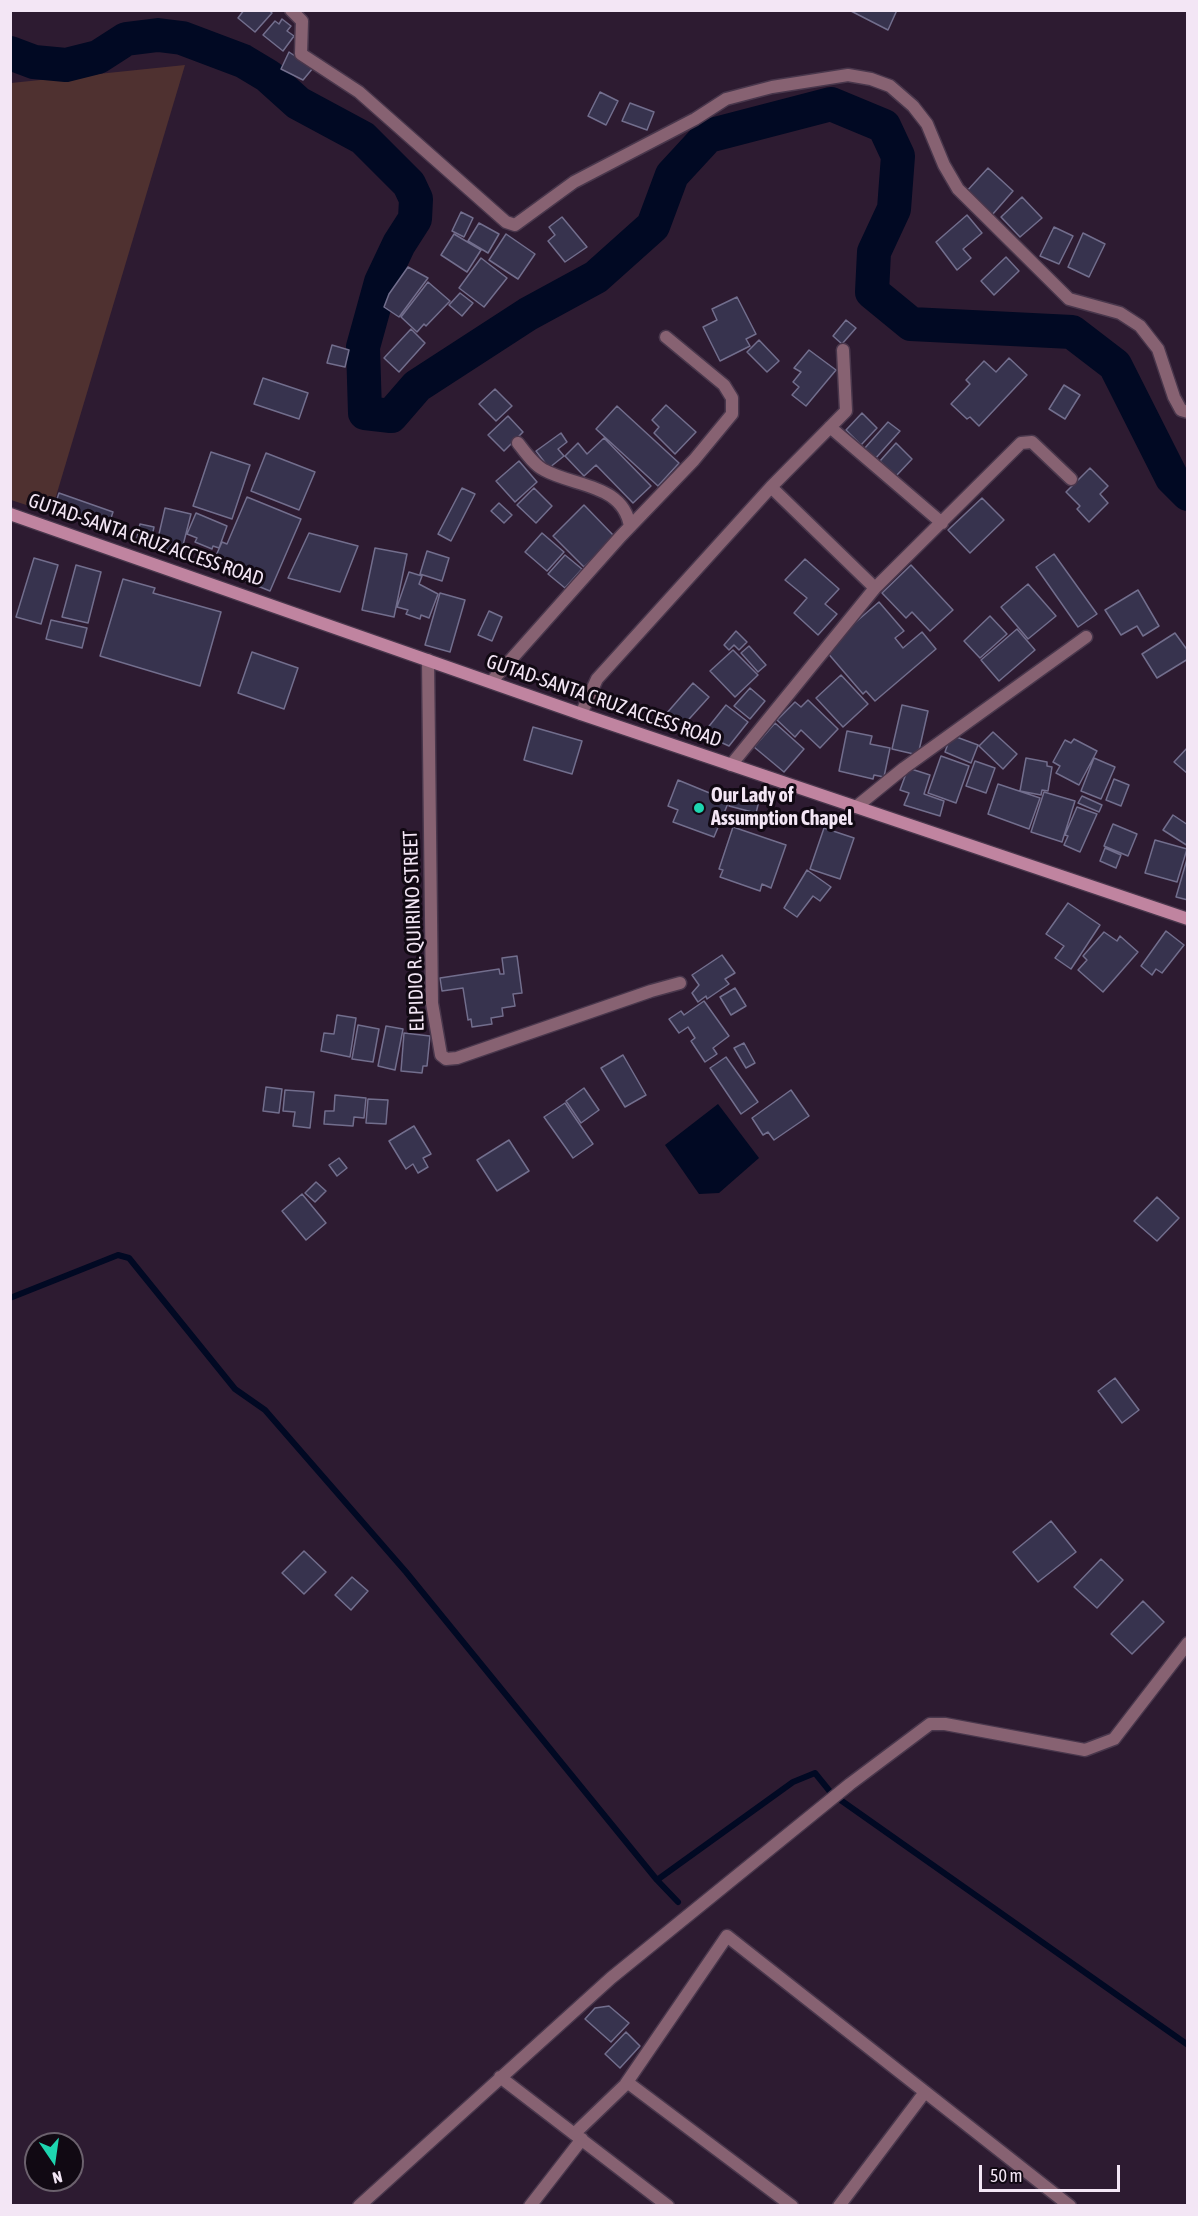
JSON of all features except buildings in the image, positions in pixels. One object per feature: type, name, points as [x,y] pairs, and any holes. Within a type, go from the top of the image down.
[{"type":"main road","name":"GUTAD-SANTA CRUZ ACCESS ROAD","points":[[10,514],[581,714],[1188,919]]},
{"type":"street","points":[[291,10],[302,21],[301,54],[358,92],[506,222],[515,225],[574,182],[695,119],[726,99],[772,87],[848,75],[890,86],[913,106],[927,124],[944,165],[958,189],[1069,300],[1120,313],[1140,326],[1158,349],[1174,397],[1181,410],[1188,412]]},
{"type":"street","points":[[491,682],[694,459],[732,414],[732,398],[724,385],[666,337]]},
{"type":"street","points":[[581,714],[597,679],[771,487],[846,411],[843,350]]},
{"type":"street","points":[[830,427],[942,523]]},
{"type":"street","points":[[730,765],[875,588],[1021,443],[1032,442],[1071,479]]},
{"type":"street","points":[[518,443],[541,469],[563,479],[600,490],[619,502],[628,511],[630,527]]},
{"type":"street","points":[[771,487],[875,588]]},
{"type":"street","points":[[856,807],[913,762],[1086,637]]},
{"type":"street","name":"ELPIDIO R. QUIRINO STREET","points":[[428,660],[432,1003],[441,1055],[446,1059],[457,1058],[680,983]]},
{"type":"street","points":[[359,2205],[611,1978],[850,1784],[930,1724],[937,1723],[1085,1750],[1099,1747],[1114,1739],[1188,1643]]},
{"type":"street","points":[[532,2205],[578,2136],[627,2082],[727,1936],[1070,2205]]},
{"type":"street","points":[[500,2077],[668,2205]]},
{"type":"street","points":[[627,2082],[792,2205]]},
{"type":"street","points":[[839,2205],[925,2092]]},
{"type":"shaded area","points":[[185,65],[51,513],[11,500],[11,83]]},
{"type":"water","points":[[718,1104],[759,1158],[719,1193],[699,1194],[665,1145]]},
{"type":"waterway","points":[[10,53],[34,62],[66,65],[98,57],[126,39],[158,35],[182,38],[243,61],[268,76],[298,103],[363,138],[409,184],[416,199],[415,219],[399,244],[381,282],[363,347],[365,413],[391,416],[417,386],[528,314],[596,277],[653,226],[672,175],[708,136],[831,104],[884,126],[898,156],[894,209],[874,252],[872,292],[911,324],[1072,332],[1115,365],[1172,478],[1188,494]]},
{"type":"waterway","points":[[10,1298],[118,1255],[129,1258],[235,1389],[265,1410],[406,1572],[657,1880],[678,1902]]},
{"type":"waterway","points":[[657,1880],[793,1782],[815,1773],[832,1794],[1188,2045]]},
{"type":"place","name":"Our Lady of Assumption Chapel","points":[[699,808]]}]
